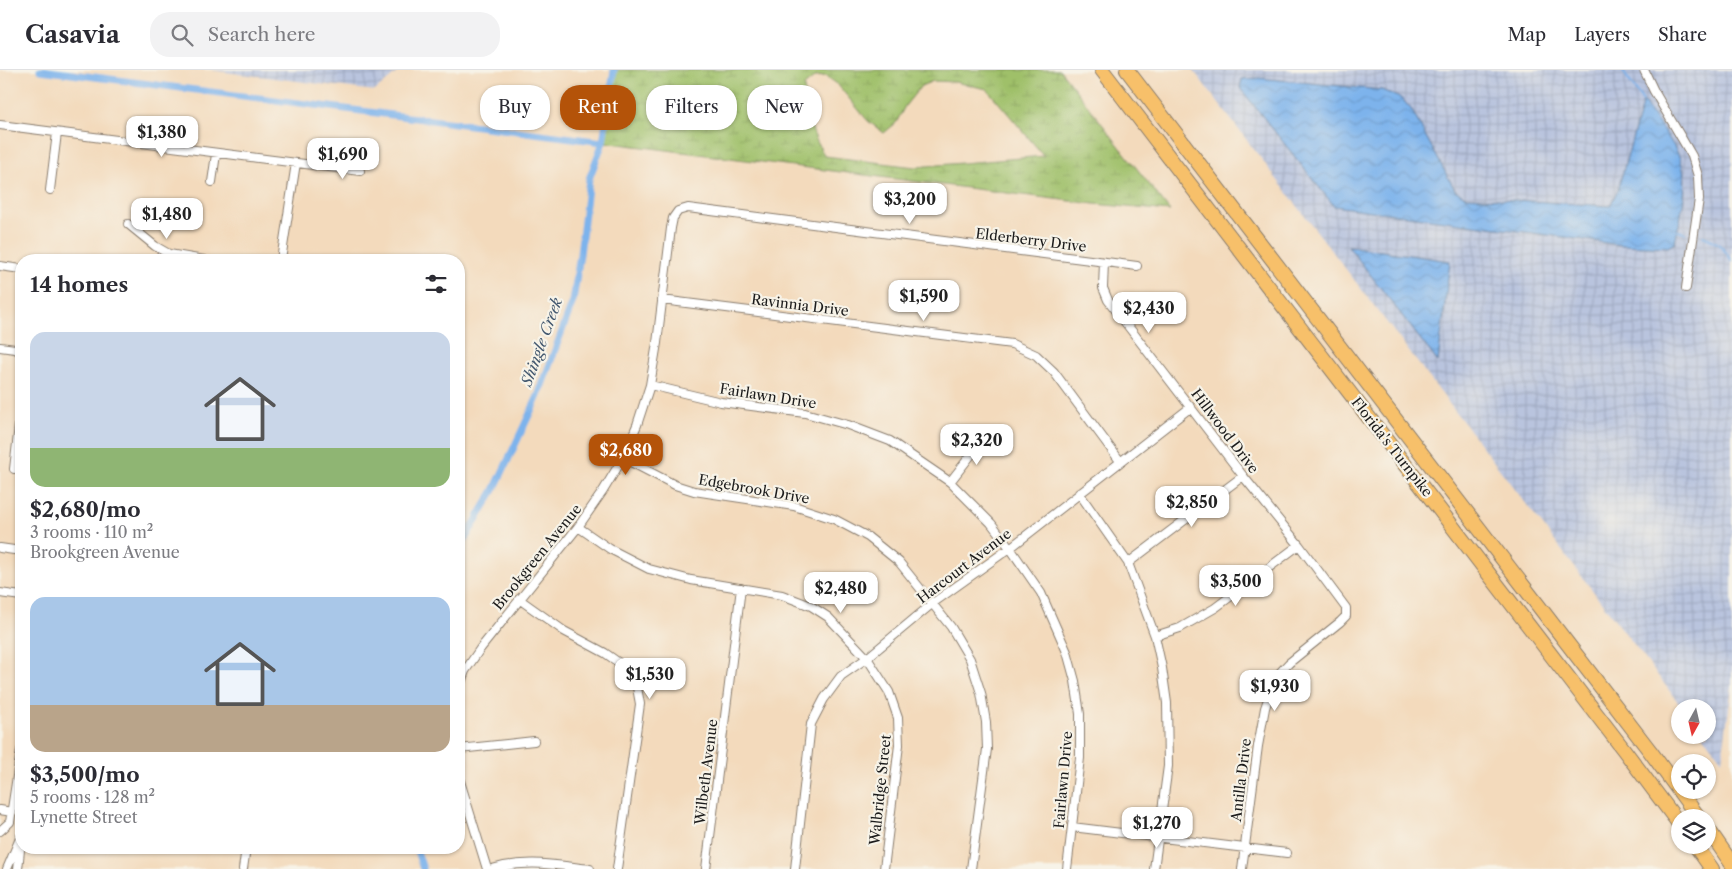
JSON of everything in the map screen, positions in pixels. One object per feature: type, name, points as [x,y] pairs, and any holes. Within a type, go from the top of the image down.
[{"type":"highway","name":"Florida's Turnpike","points":[[1102,70],[1671,813]]},
{"type":"highway","name":"Florida's Turnpike","points":[[1127,70],[1650,751],[1692,809]]},
{"type":"highway","points":[[1716,841],[1732,864]]},
{"type":"highway","points":[[1701,854],[1712,869]]},
{"type":"street","points":[[1644,70],[1654,91],[1692,156],[1698,176],[1699,199],[1686,288]]},
{"type":"street","points":[[0,125],[360,172]]},
{"type":"street","points":[[50,190],[56,133]]},
{"type":"street","points":[[212,182],[216,154]]},
{"type":"street","points":[[282,254],[296,163]]},
{"type":"street","name":"Elderberry Drive","points":[[683,208],[1137,266]]},
{"type":"street","name":"Brookgreen Avenue","points":[[465,671],[495,628],[578,527],[603,492],[623,458],[637,425],[650,385],[671,228],[673,218],[683,208]]},
{"type":"street","points":[[128,224],[168,254]]},
{"type":"street","name":"Hillwood Drive","points":[[1104,262],[1103,288],[1108,300],[1346,608]]},
{"type":"street","points":[[0,266],[15,267]]},
{"type":"street","name":"Ravinnia Drive","points":[[662,300],[1012,344],[1036,355],[1054,372],[1120,461]]},
{"type":"street","points":[[0,347],[15,349]]},
{"type":"street","name":"Fairlawn Drive","points":[[650,385],[720,402],[805,413],[848,425],[890,441],[950,482],[991,524],[1041,593],[1067,652],[1075,681],[1080,714],[1080,758],[1067,869]]},
{"type":"street","name":"Harcourt Avenue","points":[[795,869],[811,724],[824,699],[841,676],[867,658],[933,603],[1010,548],[1191,407]]},
{"type":"street","points":[[950,482],[985,437]]},
{"type":"street","name":"Edgebrook Drive","points":[[623,458],[675,485],[694,491],[794,506],[834,520],[868,537],[899,562],[951,627],[970,659],[981,693],[986,722],[987,749],[971,869]]},
{"type":"street","points":[[14,469],[15,460]]},
{"type":"street","points":[[1128,563],[1243,476]]},
{"type":"street","points":[[1079,493],[1128,563],[1155,636],[1167,702],[1168,766],[1160,838],[1154,869]]},
{"type":"street","name":"Walbridge Street","points":[[578,527],[610,549],[649,568],[691,580],[782,595],[811,606],[828,617],[867,658],[889,692],[898,718],[899,745],[884,869]]},
{"type":"street","points":[[1155,636],[1180,628],[1215,608],[1299,545]]},
{"type":"street","points":[[0,548],[15,550]]},
{"type":"street","name":"Wilbeth Avenue","points":[[706,869],[741,588]]},
{"type":"street","points":[[0,593],[15,595]]},
{"type":"street","points":[[519,600],[564,632],[605,653],[625,667],[636,682],[640,704],[617,869]]},
{"type":"street","name":"Antilla Drive","points":[[1242,869],[1258,746],[1265,708],[1275,678],[1289,663],[1340,622],[1346,616],[1346,608]]},
{"type":"street","points":[[465,748],[534,741]]},
{"type":"street","points":[[0,831],[10,822],[15,791]]},
{"type":"street","points":[[465,798],[487,869]]},
{"type":"street","points":[[0,810],[12,812]]},
{"type":"street","points":[[1072,827],[1287,854]]},
{"type":"street","points":[[7,869],[15,851]]},
{"type":"street","points":[[18,869],[19,854]]},
{"type":"street","points":[[243,869],[245,854]]},
{"type":"street","points":[[492,869],[528,862],[590,869]]},
{"type":"shaded area","points":[[210,70],[400,70],[375,91]]},
{"type":"shaded area","points":[[1193,70],[1732,70],[1732,687],[1722,760],[1710,744],[1716,744],[1716,699],[1676,699]]},
{"type":"green space","points":[[614,70],[1060,70],[1170,211],[1094,204],[603,142],[605,130],[636,130],[636,85],[612,85]]},
{"type":"water","points":[[1259,78],[1382,90],[1402,99],[1411,109],[1455,190],[1467,197],[1610,206],[1618,189],[1643,101],[1674,146],[1684,174],[1684,197],[1675,243],[1668,247],[1621,245],[1334,206],[1240,88],[1242,79]]},
{"type":"water","points":[[1348,246],[1450,261],[1438,362]]},
{"type":"waterway","points":[[40,70],[603,142]]},
{"type":"waterway","name":"Shingle Creek","points":[[465,539],[494,490],[538,396],[573,301],[589,179],[603,142],[614,70]]},
{"type":"waterway","points":[[1622,70],[1643,101]]},
{"type":"waterway","points":[[1678,231],[1685,233]]},
{"type":"waterway","points":[[1703,236],[1720,246],[1732,261]]},
{"type":"waterway","name":"Shingle Creek","points":[[418,854],[423,869]]}]
